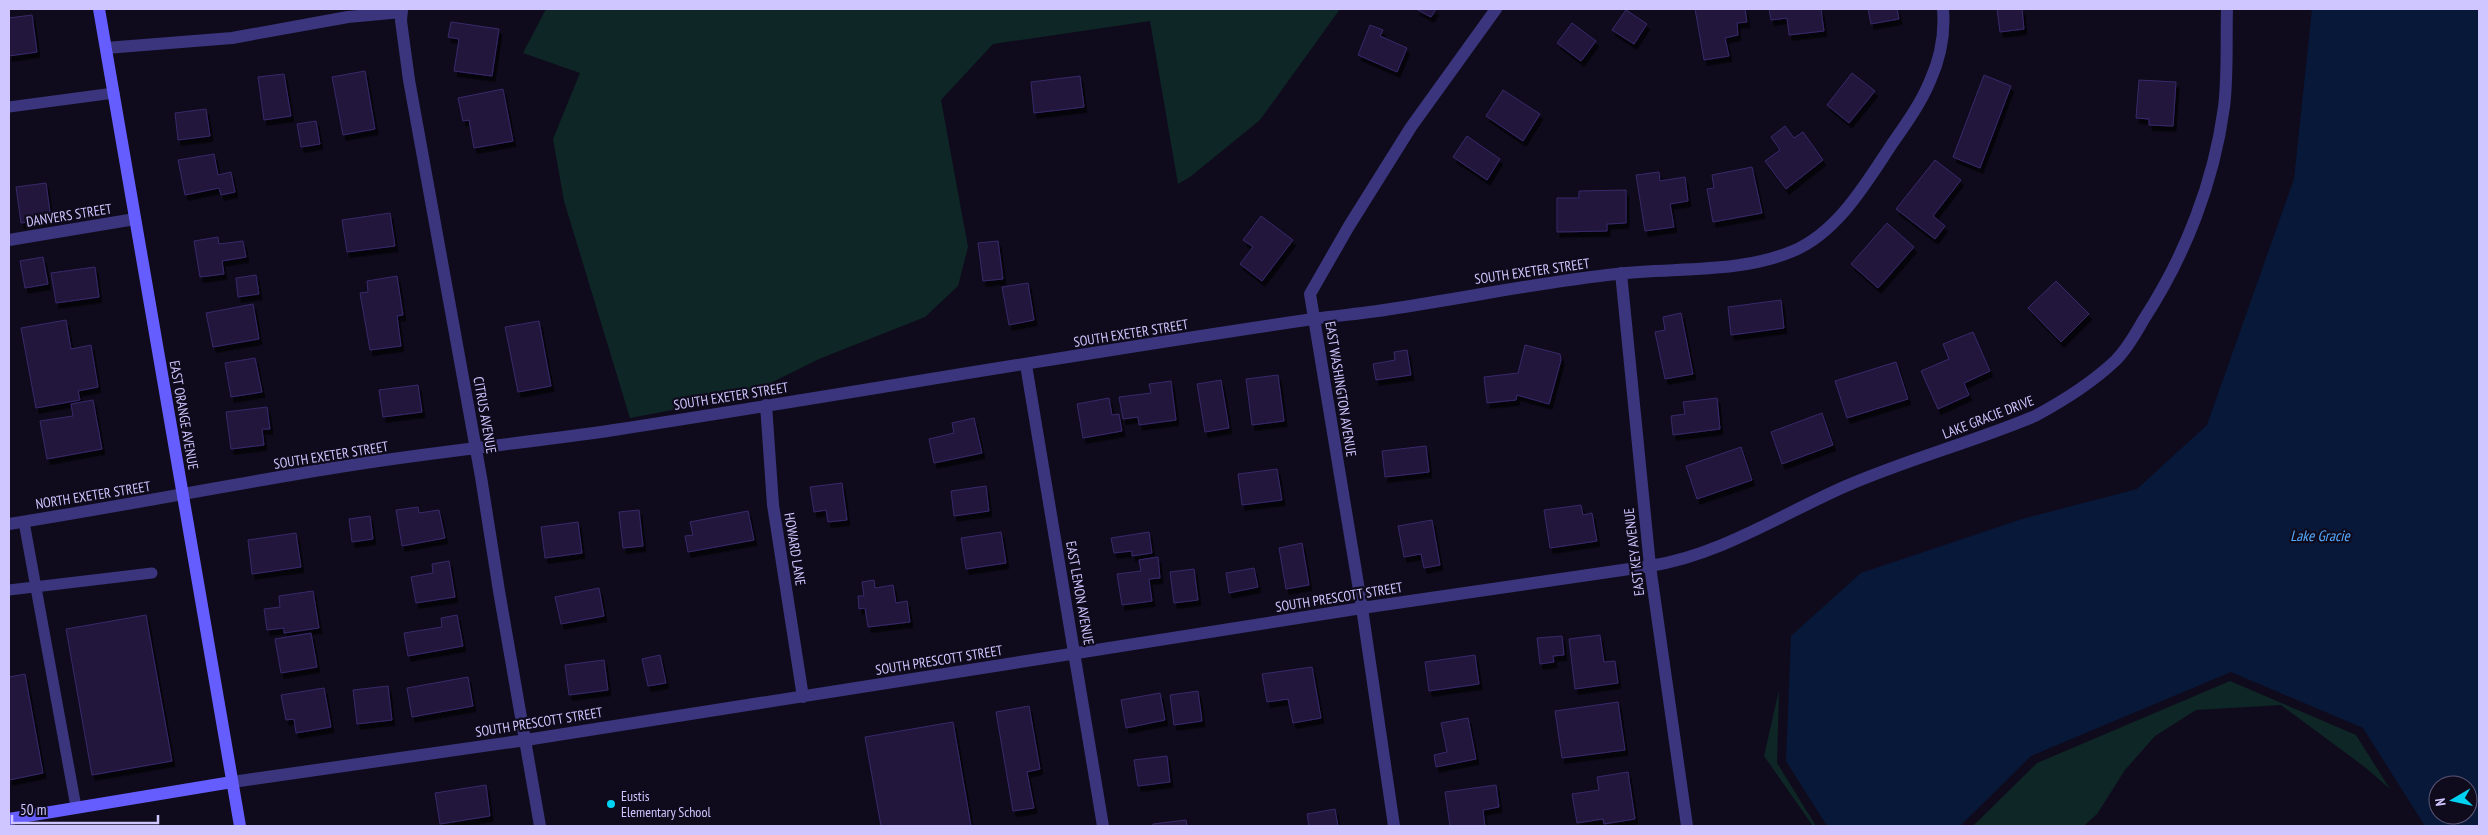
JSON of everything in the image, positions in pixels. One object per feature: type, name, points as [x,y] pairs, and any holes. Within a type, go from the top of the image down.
[{"type":"main road","name":"EAST ORANGE AVENUE","points":[[99,9],[240,826]]},
{"type":"main road","points":[[9,819],[232,782]]},
{"type":"street","name":"EAST WASHINGTON AVENUE","points":[[1394,826],[1362,608],[1310,294],[1349,226],[1411,127],[1496,9]]},
{"type":"street","name":"SOUTH EXETER STREET","points":[[182,496],[352,465],[610,431],[937,377],[1397,308],[1499,290],[1621,273],[1736,265],[1765,260],[1798,249],[1815,239],[1832,224],[1868,180],[1915,110],[1930,81],[1938,59],[1944,25],[1943,9]]},
{"type":"street","name":"LAKE GRACIE DRIVE","points":[[1650,566],[1693,555],[1755,530],[1846,486],[2035,416],[2058,403],[2116,360],[2153,306],[2176,264],[2206,190],[2216,155],[2224,107],[2228,63],[2227,9]]},
{"type":"street","points":[[106,48],[232,38],[348,17],[402,11]]},
{"type":"street","name":"CITRUS AVENUE","points":[[402,11],[409,80],[476,448],[540,826]]},
{"type":"street","name":"DANVERS STREET","points":[[9,240],[135,219]]},
{"type":"street","name":"EAST KEY AVENUE","points":[[1621,273],[1650,566],[1687,826]]},
{"type":"street","name":"EAST LEMON AVENUE","points":[[1026,365],[1103,826]]},
{"type":"street","name":"HOWARD LANE","points":[[766,405],[773,504],[803,697]]},
{"type":"street","name":"NORTH EXETER STREET","points":[[9,524],[182,496]]},
{"type":"street","name":"SOUTH PRESCOTT STREET","points":[[232,782],[526,740],[1362,608],[1650,566]]},
{"type":"lane","points":[[9,107],[114,93]]},
{"type":"lane","points":[[24,522],[38,587],[76,808]]},
{"type":"lane","points":[[9,590],[152,573]]},
{"type":"green space","points":[[546,9],[1340,9],[1260,120],[1190,177],[1178,184],[1150,21],[993,44],[941,100],[968,247],[958,286],[925,317],[819,359],[742,397],[630,418],[564,201],[553,139],[580,73],[523,53]]},
{"type":"green space","points":[[2230,681],[2356,735],[2390,789],[2366,768],[2281,705],[2196,710],[2155,736],[2125,770],[2097,814],[2084,826],[1973,826],[2037,763]]},
{"type":"green space","points":[[1779,690],[1777,763],[1816,826],[1813,826],[1764,756]]},
{"type":"water","name":"Lake Gracie","points":[[2312,9],[2479,9],[2479,826],[2425,826],[2363,728],[2231,672],[2031,756],[1960,826],[1827,826],[1786,761],[1791,636],[1861,573],[2022,519],[2137,489],[2207,425],[2294,179]]},
{"type":"building","points":[[1416,9],[1436,9],[1431,17]]},
{"type":"building","points":[[1695,9],[1745,9],[1747,22],[1737,23],[1738,35],[1725,38],[1729,56],[1704,60]]},
{"type":"building","points":[[1769,9],[1821,9],[1824,31],[1789,35],[1787,18],[1771,20]]},
{"type":"building","points":[[1868,9],[1897,9],[1899,19],[1871,24]]},
{"type":"building","points":[[1997,9],[2022,9],[2024,29],[2000,32]]},
{"type":"building","points":[[1626,10],[1647,24],[1634,44],[1612,30]]},
{"type":"building","points":[[32,15],[37,52],[9,56],[9,18]]},
{"type":"building","points":[[451,22],[499,29],[492,76],[454,71],[459,39],[448,37]]},
{"type":"building","points":[[1572,23],[1596,41],[1581,61],[1557,43]]},
{"type":"building","points":[[1370,25],[1383,30],[1380,36],[1407,48],[1397,72],[1358,55]]},
{"type":"building","points":[[365,71],[375,129],[343,135],[332,77]]},
{"type":"building","points":[[1852,73],[1875,91],[1849,123],[1827,105]]},
{"type":"building","points":[[284,74],[291,116],[264,120],[258,77]]},
{"type":"building","points":[[1984,75],[2011,86],[1980,168],[1953,157]]},
{"type":"building","points":[[1080,76],[1084,107],[1034,113],[1031,82]]},
{"type":"building","points":[[2139,80],[2176,82],[2173,126],[2149,125],[2149,119],[2136,118]]},
{"type":"building","points":[[503,89],[513,141],[474,148],[469,120],[463,121],[458,98]]},
{"type":"building","points":[[1503,90],[1540,114],[1523,141],[1486,116]]},
{"type":"building","points":[[206,109],[210,136],[178,140],[175,113]]},
{"type":"building","points":[[316,121],[320,144],[301,147],[297,124]]},
{"type":"building","points":[[1785,126],[1794,138],[1803,132],[1823,160],[1786,189],[1765,161],[1780,150],[1771,137]]},
{"type":"building","points":[[1467,136],[1500,159],[1487,180],[1453,157]]},
{"type":"building","points":[[214,154],[218,175],[231,172],[235,192],[221,195],[219,188],[185,195],[178,160]]},
{"type":"building","points":[[1935,160],[1961,180],[1933,216],[1945,226],[1935,239],[1896,209]]},
{"type":"building","points":[[1752,167],[1762,213],[1713,222],[1707,189],[1714,188],[1712,175]]},
{"type":"building","points":[[1659,172],[1660,181],[1685,177],[1688,201],[1670,204],[1674,227],[1645,231],[1636,175]]},
{"type":"building","points":[[46,183],[51,219],[21,223],[16,187]]},
{"type":"building","points":[[1626,190],[1626,223],[1607,224],[1607,231],[1557,232],[1557,198],[1579,198],[1579,191]]},
{"type":"building","points":[[390,213],[395,246],[347,252],[342,220]]},
{"type":"building","points":[[1261,216],[1293,240],[1262,281],[1240,264],[1253,247],[1243,240]]},
{"type":"building","points":[[1887,223],[1914,247],[1878,288],[1851,264]]},
{"type":"building","points":[[218,237],[219,244],[243,241],[246,257],[222,261],[224,274],[200,277],[194,241]]},
{"type":"building","points":[[998,241],[1003,279],[983,281],[978,243]]},
{"type":"building","points":[[43,257],[48,284],[25,288],[20,261]]},
{"type":"building","points":[[95,267],[99,297],[56,303],[51,273]]},
{"type":"building","points":[[256,275],[259,294],[238,297],[236,278]]},
{"type":"building","points":[[397,276],[403,315],[397,316],[401,346],[370,350],[360,293],[368,292],[367,281]]},
{"type":"building","points":[[2056,281],[2089,314],[2061,342],[2028,308]]},
{"type":"building","points":[[1028,283],[1034,320],[1009,325],[1002,287]]},
{"type":"building","points":[[1781,300],[1784,328],[1731,335],[1728,307]]},
{"type":"building","points":[[253,304],[259,339],[213,347],[206,313]]},
{"type":"building","points":[[1681,313],[1693,374],[1665,379],[1655,332],[1665,330],[1663,317]]},
{"type":"building","points":[[66,320],[71,349],[91,345],[98,387],[78,391],[80,400],[36,408],[21,328]]},
{"type":"building","points":[[539,321],[551,386],[518,392],[505,327]]},
{"type":"building","points":[[1973,332],[1990,371],[1964,383],[1969,395],[1938,409],[1921,371],[1949,359],[1943,344]]},
{"type":"building","points":[[1525,345],[1560,354],[1561,360],[1549,404],[1517,395],[1516,400],[1487,403],[1484,377],[1518,373]]},
{"type":"building","points":[[1407,350],[1411,375],[1376,380],[1373,364],[1395,360],[1394,352]]},
{"type":"building","points":[[255,358],[262,392],[231,397],[225,363]]},
{"type":"building","points":[[1896,362],[1908,399],[1847,418],[1835,381]]},
{"type":"building","points":[[1278,375],[1284,421],[1252,425],[1246,379]]},
{"type":"building","points":[[1221,380],[1229,428],[1205,432],[1197,384]]},
{"type":"building","points":[[1171,381],[1176,420],[1139,425],[1138,417],[1123,419],[1119,397],[1151,393],[1149,384]]},
{"type":"building","points":[[418,385],[422,412],[383,417],[379,390]]},
{"type":"building","points":[[1109,398],[1112,415],[1119,414],[1122,431],[1083,438],[1077,404]]},
{"type":"building","points":[[1717,398],[1720,429],[1673,435],[1671,416],[1685,414],[1683,402]]},
{"type":"building","points":[[93,400],[102,449],[47,459],[40,421],[73,416],[71,404]]},
{"type":"building","points":[[267,407],[270,429],[262,429],[264,445],[231,449],[226,412]]},
{"type":"building","points":[[1822,413],[1833,445],[1782,464],[1771,432]]},
{"type":"building","points":[[974,418],[982,453],[934,463],[929,439],[954,433],[952,423]]},
{"type":"building","points":[[1426,446],[1429,472],[1385,477],[1382,451]]},
{"type":"building","points":[[1741,447],[1752,480],[1697,499],[1686,466]]},
{"type":"building","points":[[1277,469],[1282,500],[1242,505],[1238,474]]},
{"type":"building","points":[[842,483],[847,520],[828,522],[826,510],[814,512],[810,487]]},
{"type":"building","points":[[986,486],[989,511],[954,516],[951,491]]},
{"type":"building","points":[[1581,505],[1583,515],[1592,513],[1597,541],[1550,548],[1544,510]]},
{"type":"building","points":[[418,507],[419,513],[439,510],[445,538],[402,546],[396,510]]},
{"type":"building","points":[[639,510],[643,546],[623,548],[619,512]]},
{"type":"building","points":[[748,511],[754,540],[688,552],[685,536],[693,535],[690,522]]},
{"type":"building","points":[[370,516],[373,539],[352,542],[349,519]]},
{"type":"building","points":[[1432,520],[1440,565],[1424,568],[1421,554],[1404,557],[1398,526]]},
{"type":"building","points":[[578,522],[582,553],[545,558],[541,527]]},
{"type":"building","points":[[1001,532],[1006,563],[966,569],[961,538]]},
{"type":"building","points":[[1149,532],[1152,553],[1132,556],[1132,551],[1114,553],[1111,538]]},
{"type":"building","points":[[296,533],[301,567],[252,574],[248,540]]},
{"type":"building","points":[[1302,543],[1309,585],[1286,589],[1279,548]]},
{"type":"building","points":[[1158,557],[1160,578],[1149,579],[1152,601],[1122,605],[1117,574],[1141,571],[1139,560]]},
{"type":"building","points":[[449,561],[455,597],[416,603],[411,577],[433,573],[432,564]]},
{"type":"building","points":[[1254,568],[1258,587],[1229,593],[1226,573]]},
{"type":"building","points":[[1194,569],[1198,600],[1174,603],[1170,572]]},
{"type":"building","points":[[874,580],[875,588],[893,585],[896,603],[907,601],[910,622],[868,627],[865,608],[859,609],[858,596],[864,596],[862,582]]},
{"type":"building","points":[[599,588],[604,616],[561,624],[555,597]]},
{"type":"building","points":[[313,591],[319,628],[284,633],[284,628],[267,630],[264,609],[280,607],[279,596]]},
{"type":"building","points":[[146,615],[172,761],[92,775],[66,629]]},
{"type":"building","points":[[457,615],[463,646],[408,656],[404,633],[442,627],[441,618]]},
{"type":"building","points":[[311,633],[317,667],[281,673],[275,639]]},
{"type":"building","points":[[1600,635],[1604,662],[1615,661],[1618,683],[1575,689],[1569,639]]},
{"type":"building","points":[[1562,636],[1564,655],[1553,656],[1554,662],[1540,664],[1537,638]]},
{"type":"building","points":[[660,655],[666,683],[648,686],[642,659]]},
{"type":"building","points":[[1475,655],[1479,684],[1429,691],[1425,662]]},
{"type":"building","points":[[604,660],[608,690],[569,695],[565,665]]},
{"type":"building","points":[[1312,667],[1321,718],[1293,723],[1288,699],[1267,702],[1262,674]]},
{"type":"building","points":[[25,674],[43,773],[9,780],[9,677]]},
{"type":"building","points":[[468,677],[473,706],[412,717],[407,688]]},
{"type":"building","points":[[388,686],[392,720],[357,724],[353,690]]},
{"type":"building","points":[[324,688],[331,727],[296,733],[294,719],[286,720],[281,695]]},
{"type":"building","points":[[1198,691],[1202,721],[1174,725],[1170,695]]},
{"type":"building","points":[[1160,693],[1165,720],[1126,728],[1121,700]]},
{"type":"building","points":[[1618,702],[1625,750],[1562,758],[1555,711]]},
{"type":"building","points":[[1029,706],[1040,769],[1027,772],[1034,808],[1013,811],[996,712]]},
{"type":"building","points":[[1468,718],[1476,759],[1436,767],[1434,755],[1447,752],[1441,723]]},
{"type":"building","points":[[953,722],[971,826],[881,826],[865,737]]},
{"type":"building","points":[[1167,756],[1170,782],[1138,786],[1134,760]]},
{"type":"building","points":[[1628,772],[1635,819],[1604,824],[1603,819],[1577,823],[1572,794],[1599,790],[1597,777]]},
{"type":"building","points":[[486,785],[490,816],[440,824],[435,793]]},
{"type":"building","points":[[1496,785],[1499,807],[1483,810],[1485,826],[1450,826],[1445,792]]},
{"type":"building","points":[[1335,809],[1338,826],[1309,826],[1307,814]]},
{"type":"building","points":[[1186,820],[1187,826],[1153,826],[1153,824]]},
{"type":"place","name":"Eustis Elementary School","points":[[611,804]]}]
